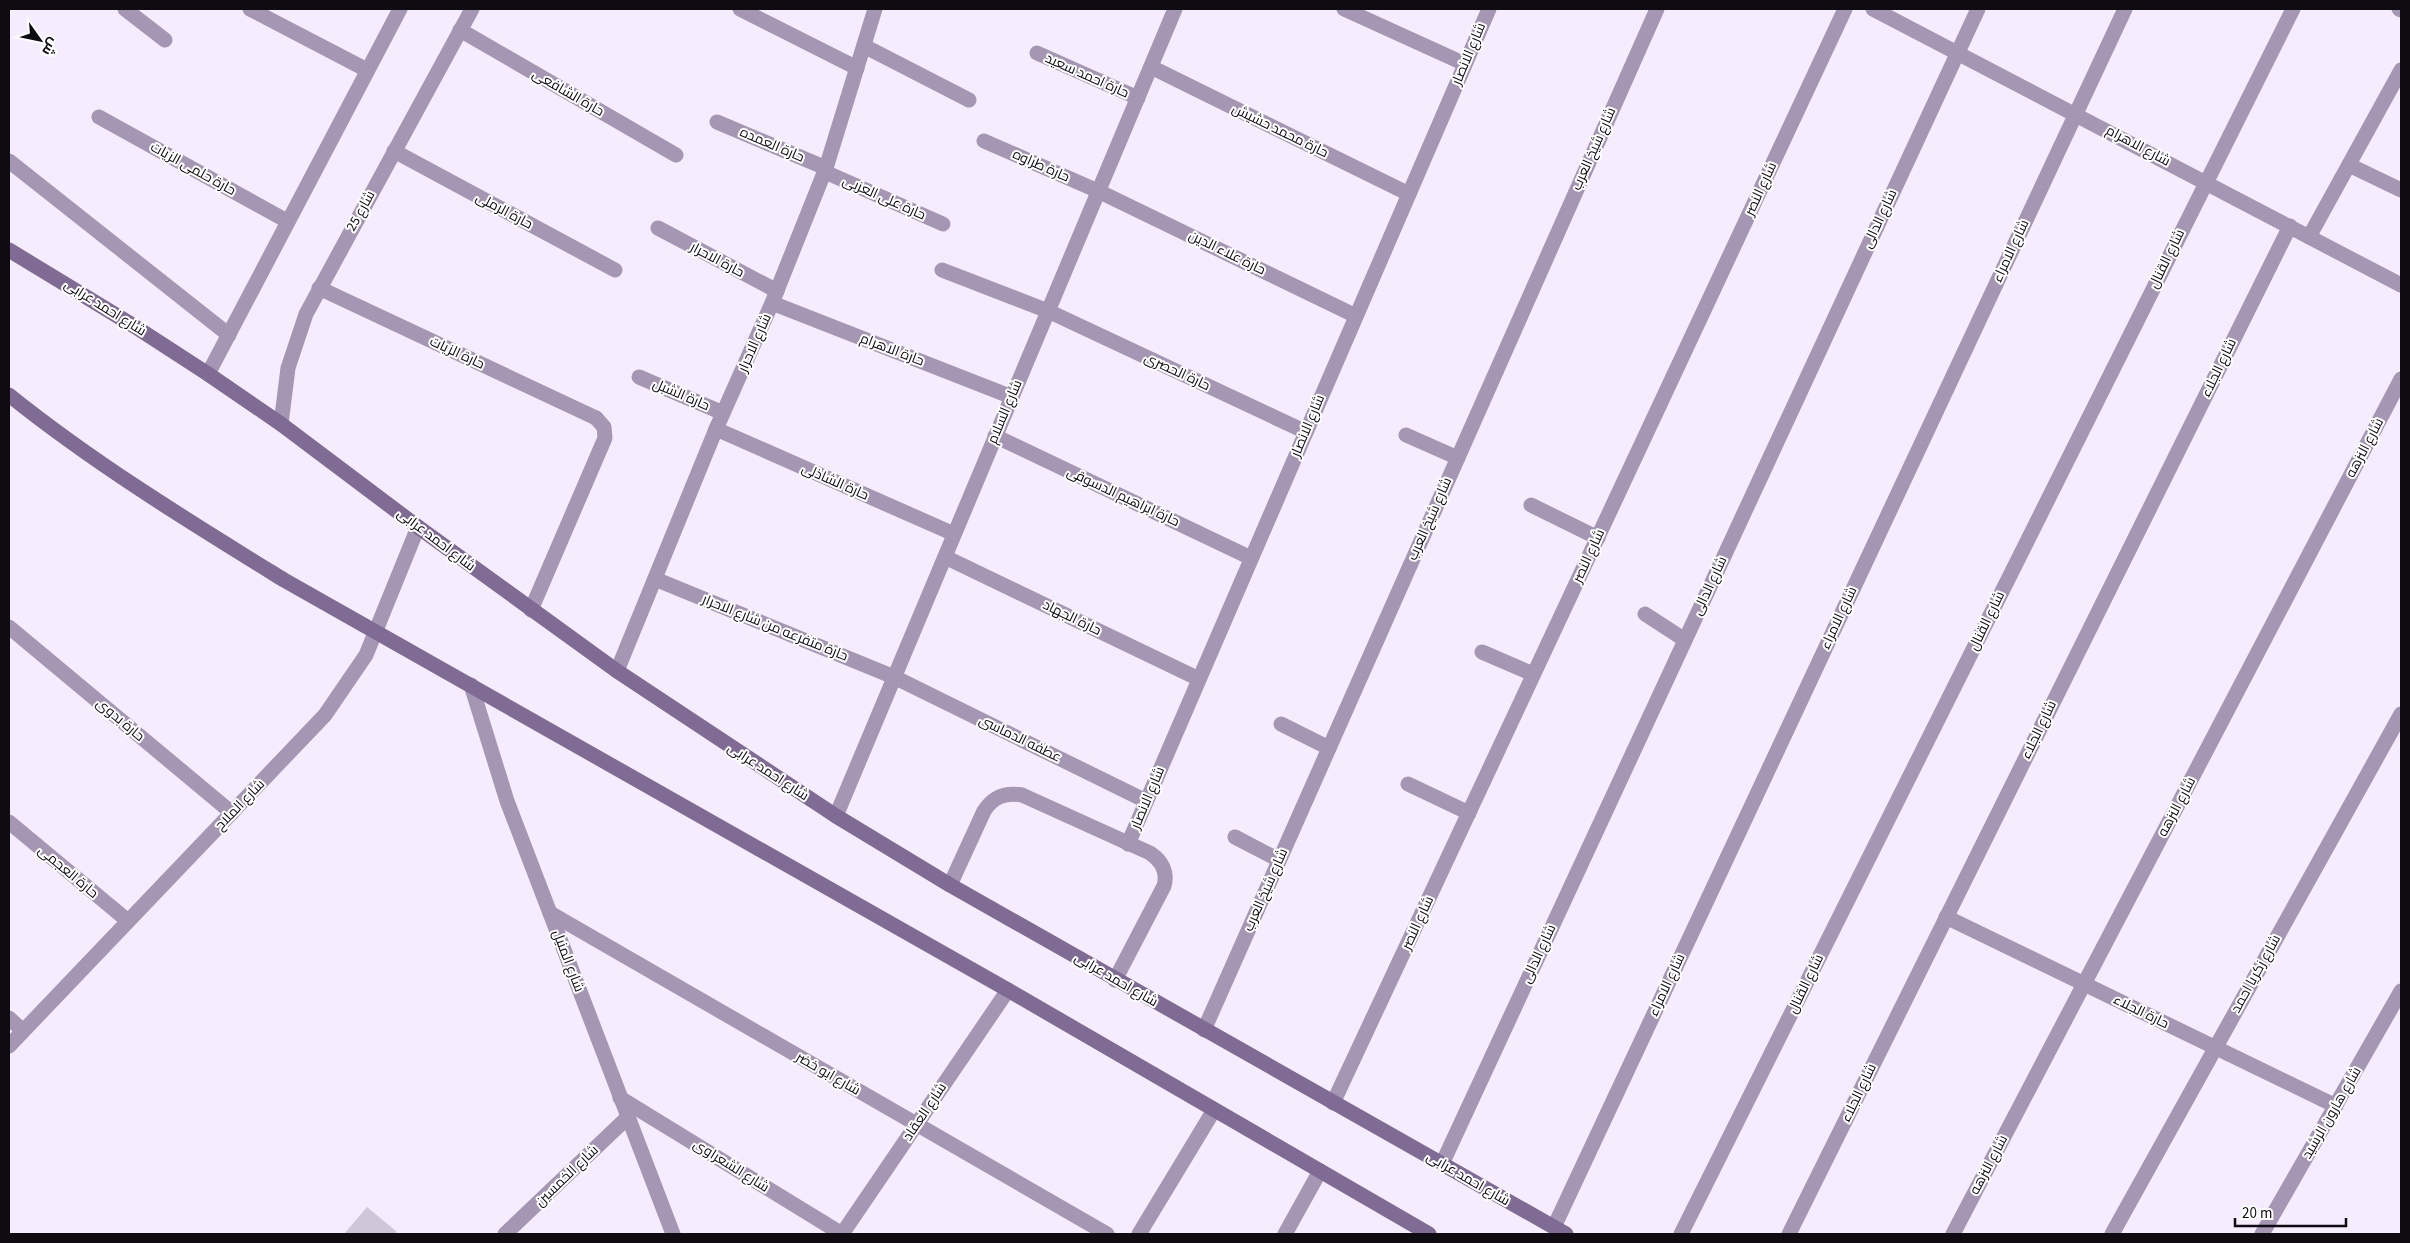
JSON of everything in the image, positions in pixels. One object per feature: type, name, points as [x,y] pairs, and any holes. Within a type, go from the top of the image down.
[{"type":"street","points":[[125,9],[165,40]]},
{"type":"street","points":[[250,9],[367,70]]},
{"type":"street","points":[[208,374],[400,9]]},
{"type":"street","name":"شارع 25","points":[[282,424],[288,368],[295,340],[319,288],[472,9]]},
{"type":"street","points":[[740,9],[857,68]]},
{"type":"street","name":"شارع الاحرار","points":[[617,671],[716,429],[775,297],[826,170],[875,9]]},
{"type":"street","name":"شارع السلام","points":[[836,816],[1175,9]]},
{"type":"street","points":[[1344,9],[1465,64]]},
{"type":"street","name":"شارع الانصار","points":[[1128,844],[1489,9]]},
{"type":"street","name":"شارع شيخ العرب","points":[[1204,1030],[1657,9]]},
{"type":"street","name":"شارع النصر","points":[[1333,1103],[1845,9]]},
{"type":"street","name":"شارع الاهرام","points":[[1873,9],[2206,181],[2401,285]]},
{"type":"street","name":"شارع الدالى","points":[[1442,1164],[1978,9]]},
{"type":"street","name":"شارع الامراء","points":[[1560,1231],[2124,9]]},
{"type":"street","name":"شارع القنال","points":[[1681,1234],[2293,9]]},
{"type":"street","name":"حارة الشافعى","points":[[460,30],[676,155]]},
{"type":"street","points":[[864,46],[969,100]]},
{"type":"street","name":"حارة احمد سعيد","points":[[1037,54],[1138,98]]},
{"type":"street","name":"حارة محمد حشيش","points":[[1151,67],[1409,194]]},
{"type":"street","points":[[2310,237],[2400,75]]},
{"type":"street","name":"حارة حلمى الزيات","points":[[99,117],[287,221]]},
{"type":"street","name":"حارة العمده","points":[[717,122],[826,170]]},
{"type":"street","name":"حارة طراوه","points":[[984,141],[1098,191]]},
{"type":"street","name":"حارة الرملى","points":[[394,151],[615,270]]},
{"type":"street","points":[[9,162],[229,335]]},
{"type":"street","points":[[2349,165],[2401,190]]},
{"type":"street","name":"حارة على العزبى","points":[[826,170],[943,224]]},
{"type":"street","name":"حارة علاء الدين","points":[[1098,191],[1356,316]]},
{"type":"street","name":"شارع الجلاء","points":[[1789,1234],[2290,226]]},
{"type":"street","name":"حارة الاحرار","points":[[658,228],[775,297]]},
{"type":"street","name":"شارع احمد عرابى","points":[[9,250],[134,326],[282,424],[418,527],[617,671],[836,816],[950,886],[1560,1231]]},
{"type":"street","name":"حارة الحصرى","points":[[942,270],[1048,311],[1306,432]]},
{"type":"street","name":"حارة الزيات","points":[[319,288],[596,418],[604,426],[605,438],[531,610]]},
{"type":"street","name":"حارة الاهرام","points":[[775,297],[1012,397]]},
{"type":"street","name":"حارة الشبل","points":[[639,377],[724,414]]},
{"type":"street","name":"شارع النزهه","points":[[1953,1234],[2401,379]]},
{"type":"street","points":[[9,394],[105,465],[194,524],[375,634],[471,685],[1008,990],[1429,1234]]},
{"type":"street","name":"حارة الشاذلى","points":[[716,429],[954,534]]},
{"type":"street","points":[[1406,435],[1458,458]]},
{"type":"street","name":"حارة ابراهيم الدسوقى","points":[[995,436],[1252,558]]},
{"type":"street","points":[[1531,505],[1598,538]]},
{"type":"street","name":"شارع الملاح","points":[[9,1046],[325,715],[354,676],[375,634],[418,527]]},
{"type":"street","name":"حارة الجهاد","points":[[945,557],[1199,679]]},
{"type":"street","name":"حارة متفرعه من شارع الاحرار","points":[[655,580],[894,677]]},
{"type":"street","points":[[1645,614],[1685,640]]},
{"type":"street","name":"حارة بدوى","points":[[9,627],[232,813]]},
{"type":"street","points":[[1482,652],[1533,674]]},
{"type":"street","name":"عطفه الدماسى","points":[[894,677],[1146,801]]},
{"type":"street","name":"شارع المنيل","points":[[471,685],[506,801],[673,1234]]},
{"type":"street","name":"شارع زكريا احمد","points":[[2112,1234],[2401,714]]},
{"type":"street","points":[[1281,724],[1329,748]]},
{"type":"street","points":[[1408,784],[1469,813]]},
{"type":"street","points":[[950,886],[984,811],[989,804],[1004,795],[1022,795],[1156,858],[1165,871],[1166,879],[1115,980]]},
{"type":"street","name":"حارة العجمى","points":[[9,822],[128,922]]},
{"type":"street","points":[[1235,837],[1279,860]]},
{"type":"street","name":"شارع ابو خضر","points":[[550,913],[1107,1234]]},
{"type":"street","name":"حارة الجلاء","points":[[1946,918],[2336,1106]]},
{"type":"street","name":"شارع العقاد","points":[[842,1234],[1008,990]]},
{"type":"street","name":"شارع هارون الرشيد","points":[[2262,1234],[2401,991]]},
{"type":"street","points":[[9,1018],[23,1031]]},
{"type":"street","name":"شارع الشعراوى","points":[[620,1098],[842,1234]]},
{"type":"street","points":[[1139,1234],[1214,1110]]},
{"type":"street","name":"شارع الخمسين","points":[[505,1234],[628,1117]]},
{"type":"street","points":[[1285,1234],[1320,1171]]},
{"type":"building","points":[[367,1207],[397,1232],[395,1234],[344,1234]]}]
